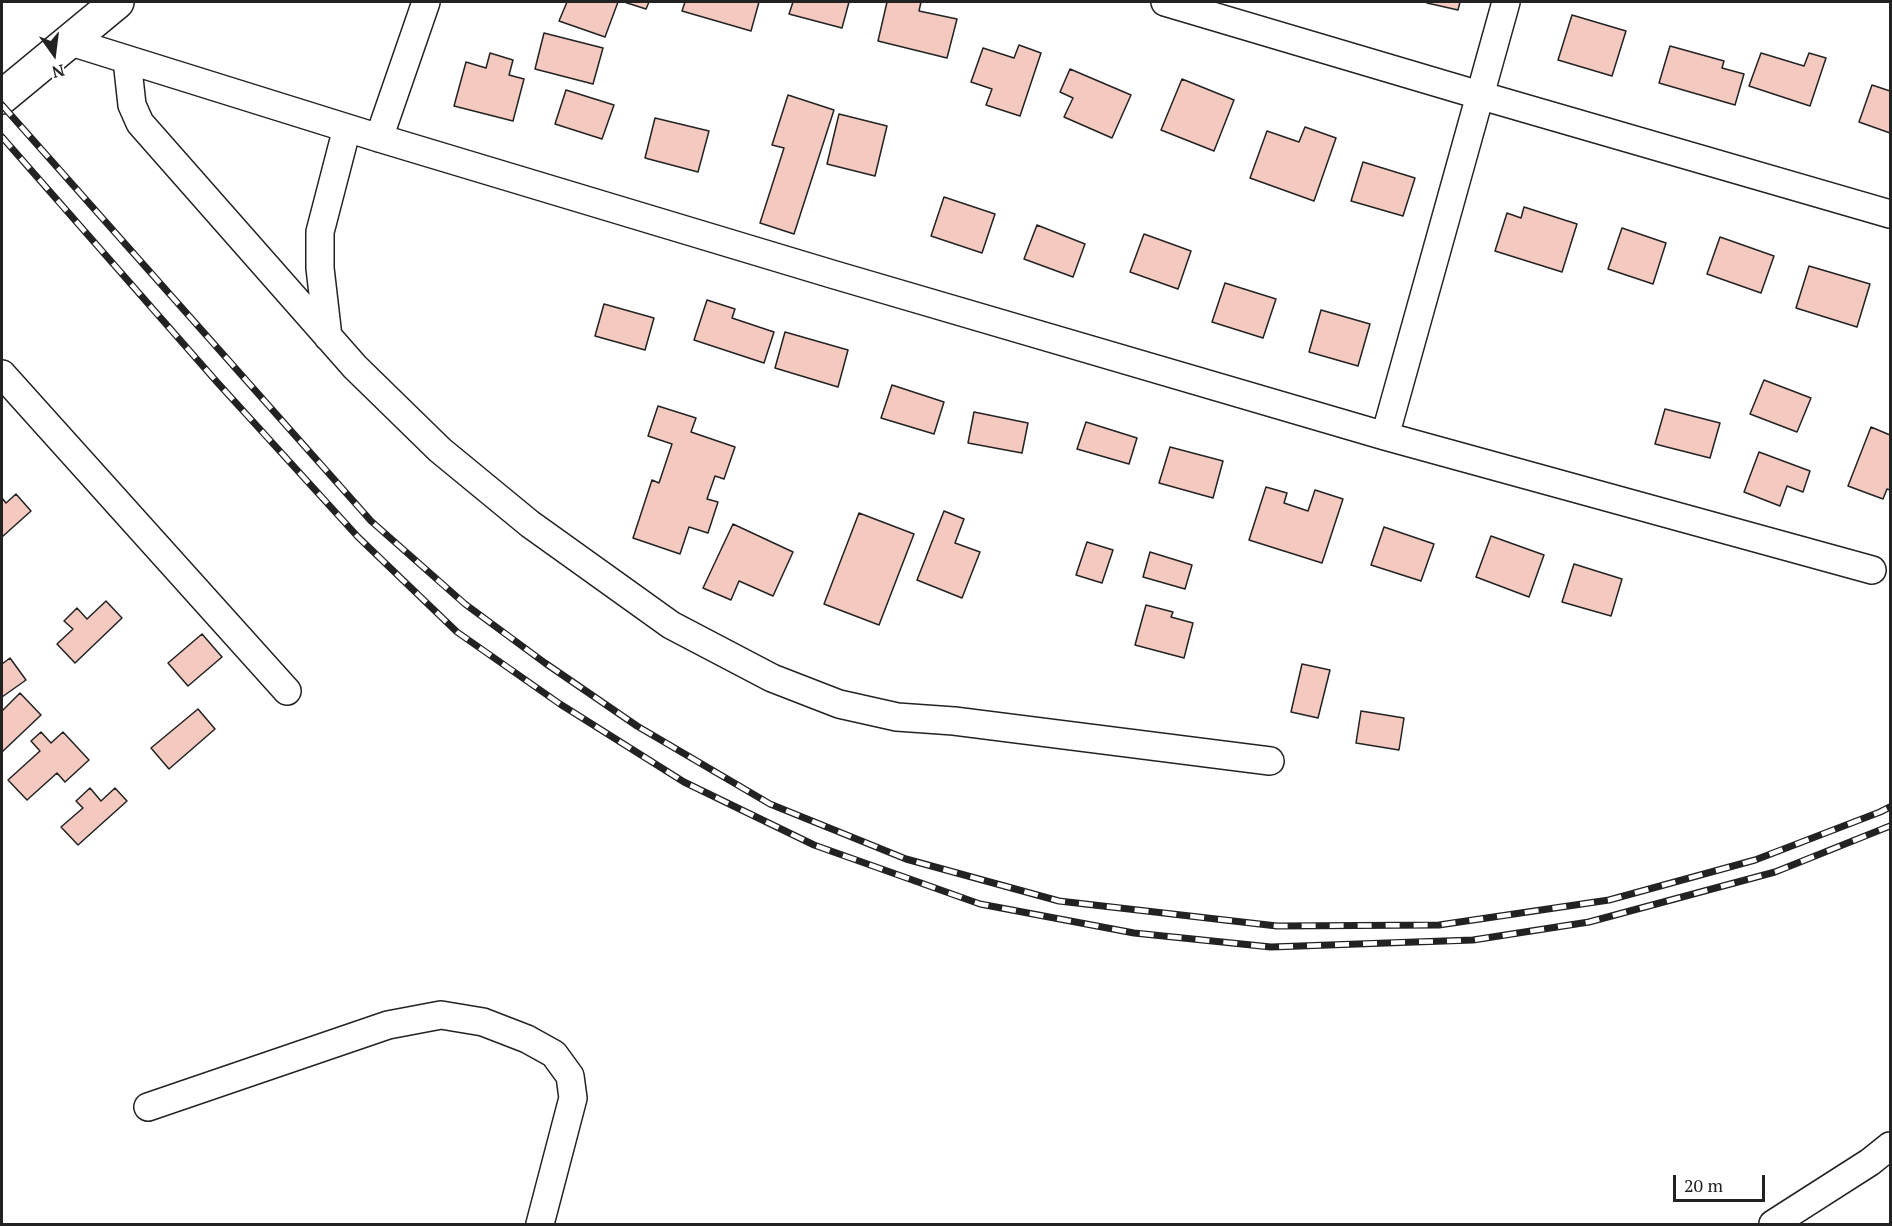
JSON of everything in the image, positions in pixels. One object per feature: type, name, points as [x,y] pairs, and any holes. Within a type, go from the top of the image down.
[{"type":"main road","points":[[2,97],[117,2]]},
{"type":"street","points":[[379,138],[426,2]]},
{"type":"street","points":[[1165,2],[1890,214]]},
{"type":"street","points":[[1385,436],[1506,2]]},
{"type":"street","points":[[68,41],[379,138],[846,278],[1385,436],[1872,570]]},
{"type":"street","points":[[127,60],[132,105],[140,123],[355,367],[440,450],[530,524],[671,625],[772,678],[839,704],[897,717],[966,723],[1270,760]]},
{"type":"street","points":[[328,337],[320,268],[320,232],[347,128]]},
{"type":"street","points":[[2,374],[287,691]]},
{"type":"street","points":[[148,1107],[388,1024],[441,1015],[483,1022],[527,1039],[554,1054],[570,1076],[573,1098],[540,1224]]},
{"type":"street","points":[[1773,1224],[1870,1162],[1890,1146]]},
{"type":"building","points":[[567,2],[618,2],[605,37],[559,21]]},
{"type":"building","points":[[624,2],[649,2],[646,9]]},
{"type":"building","points":[[685,2],[759,2],[751,31],[682,11]]},
{"type":"building","points":[[793,2],[849,2],[842,28],[789,14]]},
{"type":"building","points":[[887,2],[921,2],[919,11],[957,19],[947,58],[878,41]]},
{"type":"building","points":[[1428,2],[1460,2],[1458,10]]},
{"type":"building","points":[[1572,15],[1626,31],[1612,76],[1558,60]]},
{"type":"building","points":[[544,33],[603,48],[593,84],[535,69]]},
{"type":"building","points":[[1019,45],[1041,53],[1020,116],[986,105],[992,89],[971,82],[983,48],[1014,58]]},
{"type":"building","points":[[1670,46],[1724,61],[1722,68],[1744,74],[1735,105],[1659,83]]},
{"type":"building","points":[[490,53],[513,60],[509,75],[524,79],[513,121],[454,106],[466,62],[486,68]]},
{"type":"building","points":[[1761,53],[1804,66],[1809,53],[1826,58],[1810,106],[1749,86]]},
{"type":"building","points":[[1070,69],[1131,95],[1112,138],[1064,117],[1073,98],[1060,92]]},
{"type":"building","points":[[1182,79],[1234,100],[1214,151],[1161,130]]},
{"type":"building","points":[[1872,85],[1890,91],[1890,133],[1859,122]]},
{"type":"building","points":[[566,90],[614,105],[602,139],[555,124]]},
{"type":"building","points":[[788,95],[834,110],[794,234],[760,223],[784,148],[772,145]]},
{"type":"building","points":[[839,114],[887,126],[875,176],[827,164]]},
{"type":"building","points":[[655,118],[709,131],[698,172],[645,158]]},
{"type":"building","points":[[1305,127],[1336,138],[1314,201],[1250,178],[1267,131],[1299,142]]},
{"type":"building","points":[[1363,162],[1415,178],[1403,216],[1351,201]]},
{"type":"building","points":[[944,197],[995,214],[982,253],[931,236]]},
{"type":"building","points":[[1524,207],[1577,224],[1562,272],[1495,251],[1507,213],[1521,218]]},
{"type":"building","points":[[1037,225],[1085,244],[1073,277],[1024,259]]},
{"type":"building","points":[[1622,228],[1666,243],[1653,284],[1608,269]]},
{"type":"building","points":[[1144,234],[1191,251],[1178,289],[1130,272]]},
{"type":"building","points":[[1720,237],[1774,256],[1761,293],[1707,274]]},
{"type":"building","points":[[1809,266],[1870,284],[1857,327],[1796,308]]},
{"type":"building","points":[[1225,283],[1276,299],[1263,338],[1212,322]]},
{"type":"building","points":[[707,300],[735,309],[732,318],[774,332],[764,363],[694,340]]},
{"type":"building","points":[[604,304],[654,318],[645,350],[595,336]]},
{"type":"building","points":[[1321,310],[1370,324],[1358,366],[1309,352]]},
{"type":"building","points":[[785,332],[848,350],[838,387],[775,368]]},
{"type":"building","points":[[1764,380],[1811,398],[1797,432],[1750,414]]},
{"type":"building","points":[[892,385],[944,402],[934,434],[881,418]]},
{"type":"building","points":[[658,406],[696,418],[691,432],[735,447],[724,479],[715,476],[707,499],[718,502],[708,533],[689,527],[680,554],[633,538],[652,480],[659,483],[672,444],[648,436]]},
{"type":"building","points":[[1665,409],[1720,423],[1710,458],[1655,444]]},
{"type":"building","points":[[974,412],[1028,423],[1022,453],[968,443]]},
{"type":"building","points":[[1086,422],[1137,438],[1129,464],[1077,449]]},
{"type":"building","points":[[1871,427],[1890,435],[1890,490],[1887,489],[1883,499],[1848,486]]},
{"type":"building","points":[[1170,447],[1223,461],[1213,498],[1159,483]]},
{"type":"building","points":[[1759,452],[1810,471],[1803,492],[1787,486],[1780,506],[1744,492]]},
{"type":"building","points":[[1266,487],[1287,493],[1284,503],[1308,511],[1315,490],[1343,499],[1322,563],[1249,540]]},
{"type":"building","points":[[16,494],[31,511],[2,537],[2,498],[6,503]]},
{"type":"building","points":[[944,511],[964,519],[955,543],[980,552],[962,598],[917,580]]},
{"type":"building","points":[[859,513],[914,534],[879,625],[824,604]]},
{"type":"building","points":[[733,524],[793,552],[773,596],[739,581],[731,600],[703,588]]},
{"type":"building","points":[[1384,527],[1434,544],[1421,581],[1371,565]]},
{"type":"building","points":[[1491,536],[1544,555],[1529,597],[1476,577]]},
{"type":"building","points":[[1087,542],[1113,550],[1102,583],[1076,575]]},
{"type":"building","points":[[1150,552],[1192,565],[1185,589],[1143,577]]},
{"type":"building","points":[[1574,564],[1622,579],[1611,616],[1562,602]]},
{"type":"building","points":[[106,601],[122,618],[75,663],[57,644],[73,629],[64,621],[77,608],[87,619]]},
{"type":"building","points":[[1146,605],[1173,612],[1171,617],[1193,623],[1184,658],[1135,645]]},
{"type":"building","points":[[202,634],[222,657],[188,686],[168,663]]},
{"type":"building","points":[[10,658],[26,680],[2,697],[2,664]]},
{"type":"building","points":[[1302,664],[1330,670],[1318,718],[1291,712]]},
{"type":"building","points":[[20,693],[41,715],[2,752],[2,711]]},
{"type":"building","points":[[198,709],[215,729],[169,769],[151,748]]},
{"type":"building","points":[[1361,711],[1404,718],[1399,750],[1356,743]]},
{"type":"building","points":[[41,732],[51,743],[63,732],[89,760],[65,782],[57,773],[27,800],[8,780],[40,751],[31,741]]},
{"type":"building","points":[[90,788],[101,801],[115,788],[127,801],[78,845],[61,827],[83,808],[76,801]]},
{"type":"railway","points":[[2,105],[371,521],[465,604],[545,663],[637,726],[770,804],[906,859],[1059,901],[1277,926],[1439,925],[1609,900],[1755,860],[1890,807]]},
{"type":"railway","points":[[2,137],[216,381],[358,537],[457,632],[560,704],[684,782],[814,845],[980,904],[1134,933],[1271,947],[1473,940],[1589,922],[1775,872],[1890,826]]}]
